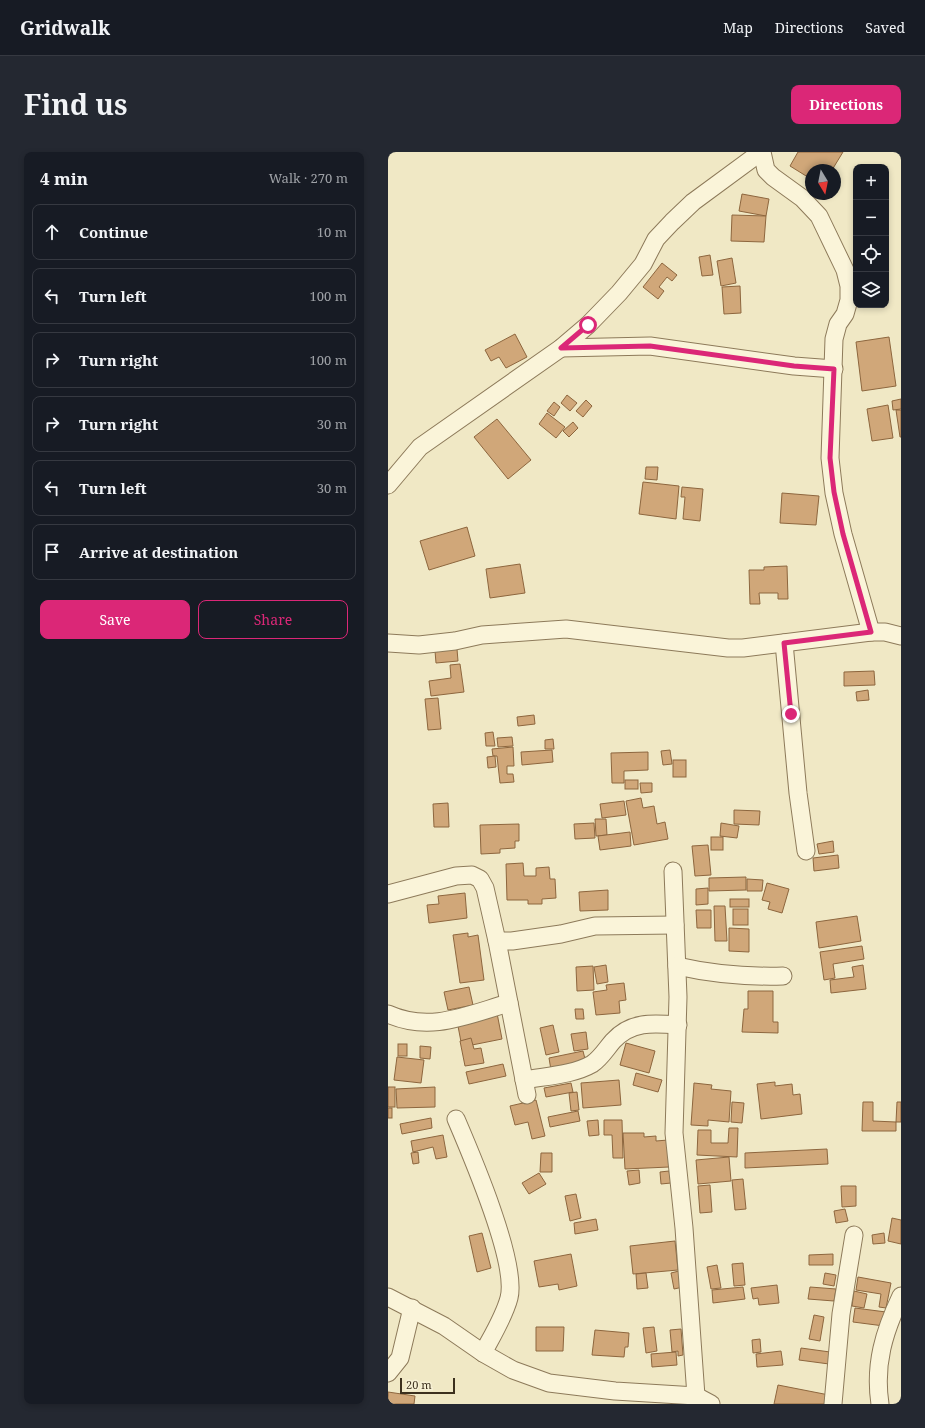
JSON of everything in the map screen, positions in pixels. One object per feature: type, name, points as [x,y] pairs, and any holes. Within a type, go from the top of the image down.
[{"type":"street","points":[[388,485],[420,447],[561,348],[588,325],[644,264],[656,239],[672,222],[693,202],[762,152],[766,170],[773,177],[802,198],[819,216],[845,270],[849,286],[849,300],[845,314],[838,324],[834,339],[830,458],[834,492],[843,534],[871,632]]},
{"type":"street","points":[[561,348],[650,346],[794,366],[834,369]]},
{"type":"street","points":[[388,643],[419,645],[455,641],[482,635],[566,629],[728,648],[743,648],[871,632],[885,632],[901,636]]},
{"type":"street","points":[[784,643],[798,793],[806,851]]},
{"type":"street","points":[[673,871],[678,1025],[674,1089],[674,1133],[684,1228],[696,1396]]},
{"type":"street","points":[[388,894],[456,876],[472,875],[480,879],[485,888],[497,940],[526,1088],[584,1068],[601,1056],[614,1040],[625,1030],[637,1025],[678,1025]]},
{"type":"street","points":[[497,940],[512,941],[561,934],[595,926],[675,925]]},
{"type":"street","points":[[677,966],[706,973],[736,976],[783,976]]},
{"type":"street","points":[[388,1014],[401,1020],[419,1024],[447,1021],[509,1003]]},
{"type":"street","points":[[456,1119],[473,1158],[492,1212],[507,1263],[510,1281],[509,1297],[483,1353]]},
{"type":"street","points":[[833,1404],[841,1314],[854,1235]]},
{"type":"street","points":[[880,1404],[878,1364],[883,1344],[901,1296]]},
{"type":"street","points":[[388,1297],[412,1308],[444,1326],[483,1353],[513,1370],[549,1383],[616,1398],[696,1396],[711,1404]]},
{"type":"street","points":[[388,1373],[400,1358],[412,1308]]},
{"type":"building","points":[[798,152],[843,152],[836,164],[805,164],[805,175],[790,166]]},
{"type":"building","points":[[742,194],[769,199],[766,216],[739,211]]},
{"type":"building","points":[[732,215],[766,216],[764,242],[731,241]]},
{"type":"building","points":[[710,255],[713,275],[702,276],[699,257]]},
{"type":"building","points":[[732,258],[736,283],[721,286],[717,261]]},
{"type":"building","points":[[662,263],[677,275],[672,281],[667,277],[659,287],[664,291],[658,299],[643,287]]},
{"type":"building","points":[[740,286],[741,313],[724,314],[722,287]]},
{"type":"building","points":[[515,334],[527,357],[506,368],[499,357],[491,361],[485,350]]},
{"type":"building","points":[[889,337],[896,386],[862,391],[856,342]]},
{"type":"building","points":[[567,395],[577,403],[570,411],[561,403]]},
{"type":"building","points":[[901,399],[901,409],[893,410],[892,401]]},
{"type":"building","points":[[586,400],[592,406],[583,417],[576,411]]},
{"type":"building","points":[[554,402],[560,407],[554,416],[547,411]]},
{"type":"building","points":[[888,405],[893,438],[872,441],[867,409]]},
{"type":"building","points":[[896,410],[901,410],[901,437],[900,437]]},
{"type":"building","points":[[547,413],[565,427],[556,438],[539,424]]},
{"type":"building","points":[[497,419],[531,460],[508,479],[474,437]]},
{"type":"building","points":[[573,422],[578,428],[569,437],[563,431]]},
{"type":"building","points":[[646,467],[658,467],[657,480],[645,479]]},
{"type":"building","points":[[643,482],[679,486],[676,519],[639,514]]},
{"type":"building","points":[[682,487],[703,489],[700,521],[683,519],[685,497],[681,497]]},
{"type":"building","points":[[782,493],[819,496],[816,525],[780,523]]},
{"type":"building","points":[[467,527],[475,556],[429,570],[420,541]]},
{"type":"building","points":[[520,564],[525,593],[490,598],[486,569]]},
{"type":"building","points":[[787,566],[788,599],[778,599],[778,593],[759,593],[760,604],[750,604],[749,570],[764,570],[764,567]]},
{"type":"building","points":[[457,649],[458,661],[436,663],[435,651]]},
{"type":"building","points":[[460,664],[464,692],[431,696],[429,681],[451,678],[450,665]]},
{"type":"building","points":[[874,671],[875,685],[844,686],[844,672]]},
{"type":"building","points":[[868,690],[869,700],[857,701],[856,692]]},
{"type":"building","points":[[438,698],[441,729],[428,730],[425,699]]},
{"type":"building","points":[[534,715],[535,724],[518,726],[517,717]]},
{"type":"building","points":[[493,732],[495,746],[486,746],[485,733]]},
{"type":"building","points":[[512,737],[513,746],[498,747],[497,738]]},
{"type":"building","points":[[553,739],[554,749],[545,749],[545,740]]},
{"type":"building","points":[[513,747],[514,766],[507,766],[507,774],[513,774],[514,782],[500,783],[497,756],[493,756],[492,749]]},
{"type":"building","points":[[552,750],[553,762],[522,765],[521,752]]},
{"type":"building","points":[[670,750],[672,764],[663,765],[661,751]]},
{"type":"building","points":[[648,752],[648,770],[624,771],[624,783],[612,783],[611,753]]},
{"type":"building","points":[[495,756],[496,767],[488,768],[487,757]]},
{"type":"building","points":[[673,760],[686,760],[686,777],[673,777]]},
{"type":"building","points":[[625,780],[638,780],[638,789],[625,789]]},
{"type":"building","points":[[640,783],[652,783],[652,792],[641,793]]},
{"type":"building","points":[[641,798],[643,808],[654,806],[657,824],[665,822],[668,839],[634,845],[626,801]]},
{"type":"building","points":[[624,801],[626,815],[602,818],[600,804]]},
{"type":"building","points":[[448,803],[449,827],[434,827],[433,804]]},
{"type":"building","points":[[734,810],[760,811],[759,825],[734,824]]},
{"type":"building","points":[[595,819],[606,819],[607,835],[596,836]]},
{"type":"building","points":[[594,823],[595,838],[575,839],[574,824]]},
{"type":"building","points":[[721,823],[739,826],[737,838],[720,836]]},
{"type":"building","points":[[519,824],[519,841],[515,841],[515,848],[500,849],[500,853],[481,854],[480,825]]},
{"type":"building","points":[[630,832],[631,846],[600,850],[598,836]]},
{"type":"building","points":[[711,837],[723,837],[723,850],[711,850]]},
{"type":"building","points":[[833,841],[834,852],[819,854],[817,844]]},
{"type":"building","points":[[708,845],[711,875],[695,876],[692,846]]},
{"type":"building","points":[[838,855],[839,868],[814,871],[813,858]]},
{"type":"building","points":[[523,863],[524,876],[536,876],[536,868],[549,867],[550,879],[555,879],[556,898],[542,899],[542,904],[528,904],[528,900],[507,900],[506,864]]},
{"type":"building","points":[[746,877],[746,890],[709,891],[709,878]]},
{"type":"building","points":[[747,879],[763,880],[762,891],[747,891]]},
{"type":"building","points":[[767,883],[789,889],[782,913],[768,909],[770,902],[762,900]]},
{"type":"building","points":[[708,888],[708,904],[696,905],[696,889]]},
{"type":"building","points":[[608,890],[608,910],[580,911],[579,892]]},
{"type":"building","points":[[465,893],[467,918],[429,923],[427,905],[439,904],[438,896]]},
{"type":"building","points":[[730,899],[749,899],[749,907],[730,907]]},
{"type":"building","points":[[714,906],[725,906],[727,941],[715,941]]},
{"type":"building","points":[[733,909],[748,909],[748,925],[733,925]]},
{"type":"building","points":[[696,910],[711,910],[711,928],[697,928]]},
{"type":"building","points":[[857,916],[861,941],[819,948],[816,922]]},
{"type":"building","points":[[729,928],[749,929],[749,952],[729,951]]},
{"type":"building","points":[[468,933],[468,937],[478,935],[484,980],[460,983],[453,935]]},
{"type":"building","points":[[862,946],[864,959],[833,964],[835,978],[824,980],[820,952]]},
{"type":"building","points":[[606,965],[608,982],[597,984],[594,967]]},
{"type":"building","points":[[863,965],[866,989],[831,993],[830,980],[854,977],[852,967]]},
{"type":"building","points":[[593,966],[594,990],[577,991],[576,967]]},
{"type":"building","points":[[624,983],[626,1000],[619,1001],[620,1013],[596,1015],[593,992],[607,990],[606,985]]},
{"type":"building","points":[[469,987],[473,1005],[448,1010],[444,992]]},
{"type":"building","points":[[748,991],[773,991],[773,1022],[778,1022],[778,1033],[742,1032],[744,1009],[748,1009]]},
{"type":"building","points":[[575,1009],[583,1009],[584,1019],[576,1019]]},
{"type":"building","points":[[497,1013],[502,1039],[462,1047],[457,1021]]},
{"type":"building","points":[[553,1025],[559,1052],[546,1055],[540,1028]]},
{"type":"building","points":[[586,1032],[588,1049],[574,1051],[571,1034]]},
{"type":"building","points":[[471,1038],[474,1049],[481,1048],[484,1063],[465,1066],[460,1041]]},
{"type":"building","points":[[626,1043],[655,1051],[649,1073],[620,1065]]},
{"type":"building","points":[[398,1044],[407,1044],[407,1056],[398,1056]]},
{"type":"building","points":[[420,1046],[431,1047],[430,1059],[420,1058]]},
{"type":"building","points":[[583,1051],[586,1063],[551,1070],[549,1058]]},
{"type":"building","points":[[397,1057],[424,1060],[421,1083],[394,1080]]},
{"type":"building","points":[[503,1064],[506,1076],[469,1084],[466,1072]]},
{"type":"building","points":[[636,1073],[662,1080],[658,1092],[633,1085]]},
{"type":"building","points":[[619,1080],[621,1105],[583,1108],[581,1083]]},
{"type":"building","points":[[775,1082],[775,1086],[792,1084],[793,1095],[800,1094],[802,1114],[761,1119],[757,1084]]},
{"type":"building","points":[[571,1083],[573,1092],[546,1097],[544,1088]]},
{"type":"building","points":[[694,1083],[712,1085],[711,1089],[731,1091],[729,1122],[708,1120],[708,1126],[691,1125]]},
{"type":"building","points":[[388,1087],[395,1087],[395,1107],[388,1107]]},
{"type":"building","points":[[435,1087],[435,1107],[397,1108],[396,1089]]},
{"type":"building","points":[[577,1092],[579,1110],[571,1111],[569,1093]]},
{"type":"building","points":[[536,1100],[545,1136],[532,1139],[528,1122],[515,1125],[510,1106]]},
{"type":"building","points":[[732,1102],[744,1103],[742,1123],[731,1122]]},
{"type":"building","points":[[863,1102],[873,1102],[873,1121],[896,1122],[896,1131],[862,1131]]},
{"type":"building","points":[[897,1102],[901,1102],[901,1122],[896,1122]]},
{"type":"building","points":[[388,1108],[392,1108],[392,1118],[388,1118]]},
{"type":"building","points":[[578,1111],[580,1121],[550,1127],[548,1117]]},
{"type":"building","points":[[431,1118],[432,1128],[402,1134],[400,1124]]},
{"type":"building","points":[[598,1120],[599,1135],[589,1136],[587,1121]]},
{"type":"building","points":[[604,1120],[622,1120],[623,1158],[613,1158],[612,1135],[604,1135]]},
{"type":"building","points":[[729,1128],[738,1128],[737,1157],[697,1155],[698,1130],[711,1130],[711,1143],[728,1143]]},
{"type":"building","points":[[623,1133],[644,1133],[644,1137],[656,1136],[656,1141],[668,1140],[669,1167],[625,1169]]},
{"type":"building","points":[[443,1135],[447,1157],[436,1159],[433,1147],[413,1152],[411,1141]]},
{"type":"building","points":[[827,1149],[828,1164],[745,1168],[745,1153]]},
{"type":"building","points":[[418,1152],[419,1163],[413,1164],[411,1153]]},
{"type":"building","points":[[541,1153],[552,1153],[552,1172],[540,1172]]},
{"type":"building","points":[[729,1157],[731,1181],[698,1184],[696,1160]]},
{"type":"building","points":[[639,1170],[640,1183],[629,1185],[627,1171]]},
{"type":"building","points":[[669,1171],[671,1183],[661,1184],[660,1172]]},
{"type":"building","points":[[539,1173],[546,1184],[529,1194],[522,1183]]},
{"type":"building","points":[[743,1179],[746,1209],[735,1210],[732,1180]]},
{"type":"building","points":[[710,1185],[712,1212],[700,1213],[698,1186]]},
{"type":"building","points":[[841,1186],[856,1186],[856,1206],[842,1207]]},
{"type":"building","points":[[576,1194],[581,1218],[570,1221],[565,1196]]},
{"type":"building","points":[[845,1209],[848,1221],[836,1223],[834,1211]]},
{"type":"building","points":[[892,1218],[901,1220],[901,1244],[888,1241]]},
{"type":"building","points":[[596,1219],[598,1230],[575,1234],[574,1223]]},
{"type":"building","points":[[482,1233],[491,1268],[477,1272],[469,1236]]},
{"type":"building","points":[[884,1233],[885,1243],[873,1244],[872,1235]]},
{"type":"building","points":[[675,1241],[678,1270],[633,1274],[630,1246]]},
{"type":"building","points":[[571,1254],[577,1286],[559,1290],[558,1284],[539,1287],[534,1261]]},
{"type":"building","points":[[833,1254],[833,1265],[809,1265],[809,1255]]},
{"type":"building","points":[[743,1263],[745,1285],[734,1286],[732,1264]]},
{"type":"building","points":[[717,1265],[721,1288],[711,1289],[707,1267]]},
{"type":"building","points":[[679,1271],[683,1287],[674,1289],[671,1273]]},
{"type":"building","points":[[646,1273],[648,1288],[637,1289],[636,1274]]},
{"type":"building","points":[[825,1273],[836,1275],[834,1286],[823,1284]]},
{"type":"building","points":[[858,1277],[891,1283],[886,1308],[879,1307],[881,1294],[856,1290]]},
{"type":"building","points":[[777,1285],[779,1303],[759,1305],[758,1298],[753,1299],[751,1288]]},
{"type":"building","points":[[743,1287],[745,1299],[713,1303],[712,1290]]},
{"type":"building","points":[[810,1287],[836,1289],[834,1301],[808,1299]]},
{"type":"building","points":[[854,1291],[867,1294],[864,1308],[852,1306]]},
{"type":"building","points":[[855,1308],[886,1312],[884,1326],[853,1322]]},
{"type":"building","points":[[814,1315],[824,1317],[820,1341],[809,1339]]},
{"type":"building","points":[[536,1327],[564,1327],[563,1351],[536,1351]]},
{"type":"building","points":[[654,1327],[657,1351],[646,1353],[643,1328]]},
{"type":"building","points":[[681,1329],[683,1355],[678,1356],[678,1351],[672,1352],[670,1330]]},
{"type":"building","points":[[595,1330],[629,1333],[628,1347],[625,1347],[624,1357],[592,1355]]},
{"type":"building","points":[[760,1339],[761,1352],[753,1353],[752,1340]]},
{"type":"building","points":[[801,1348],[830,1352],[829,1364],[799,1360]]},
{"type":"building","points":[[781,1351],[783,1365],[757,1367],[756,1354]]},
{"type":"building","points":[[676,1352],[677,1365],[652,1367],[651,1354]]},
{"type":"building","points":[[778,1385],[829,1395],[828,1404],[774,1404]]},
{"type":"building","points":[[388,1392],[415,1396],[414,1404],[388,1404]]},
{"type":"route","points":[[588,325],[561,348],[650,346],[703,352],[794,366],[834,369],[832,378],[830,458],[834,492],[843,534],[866,610],[871,632],[784,643],[791,714]]}]
